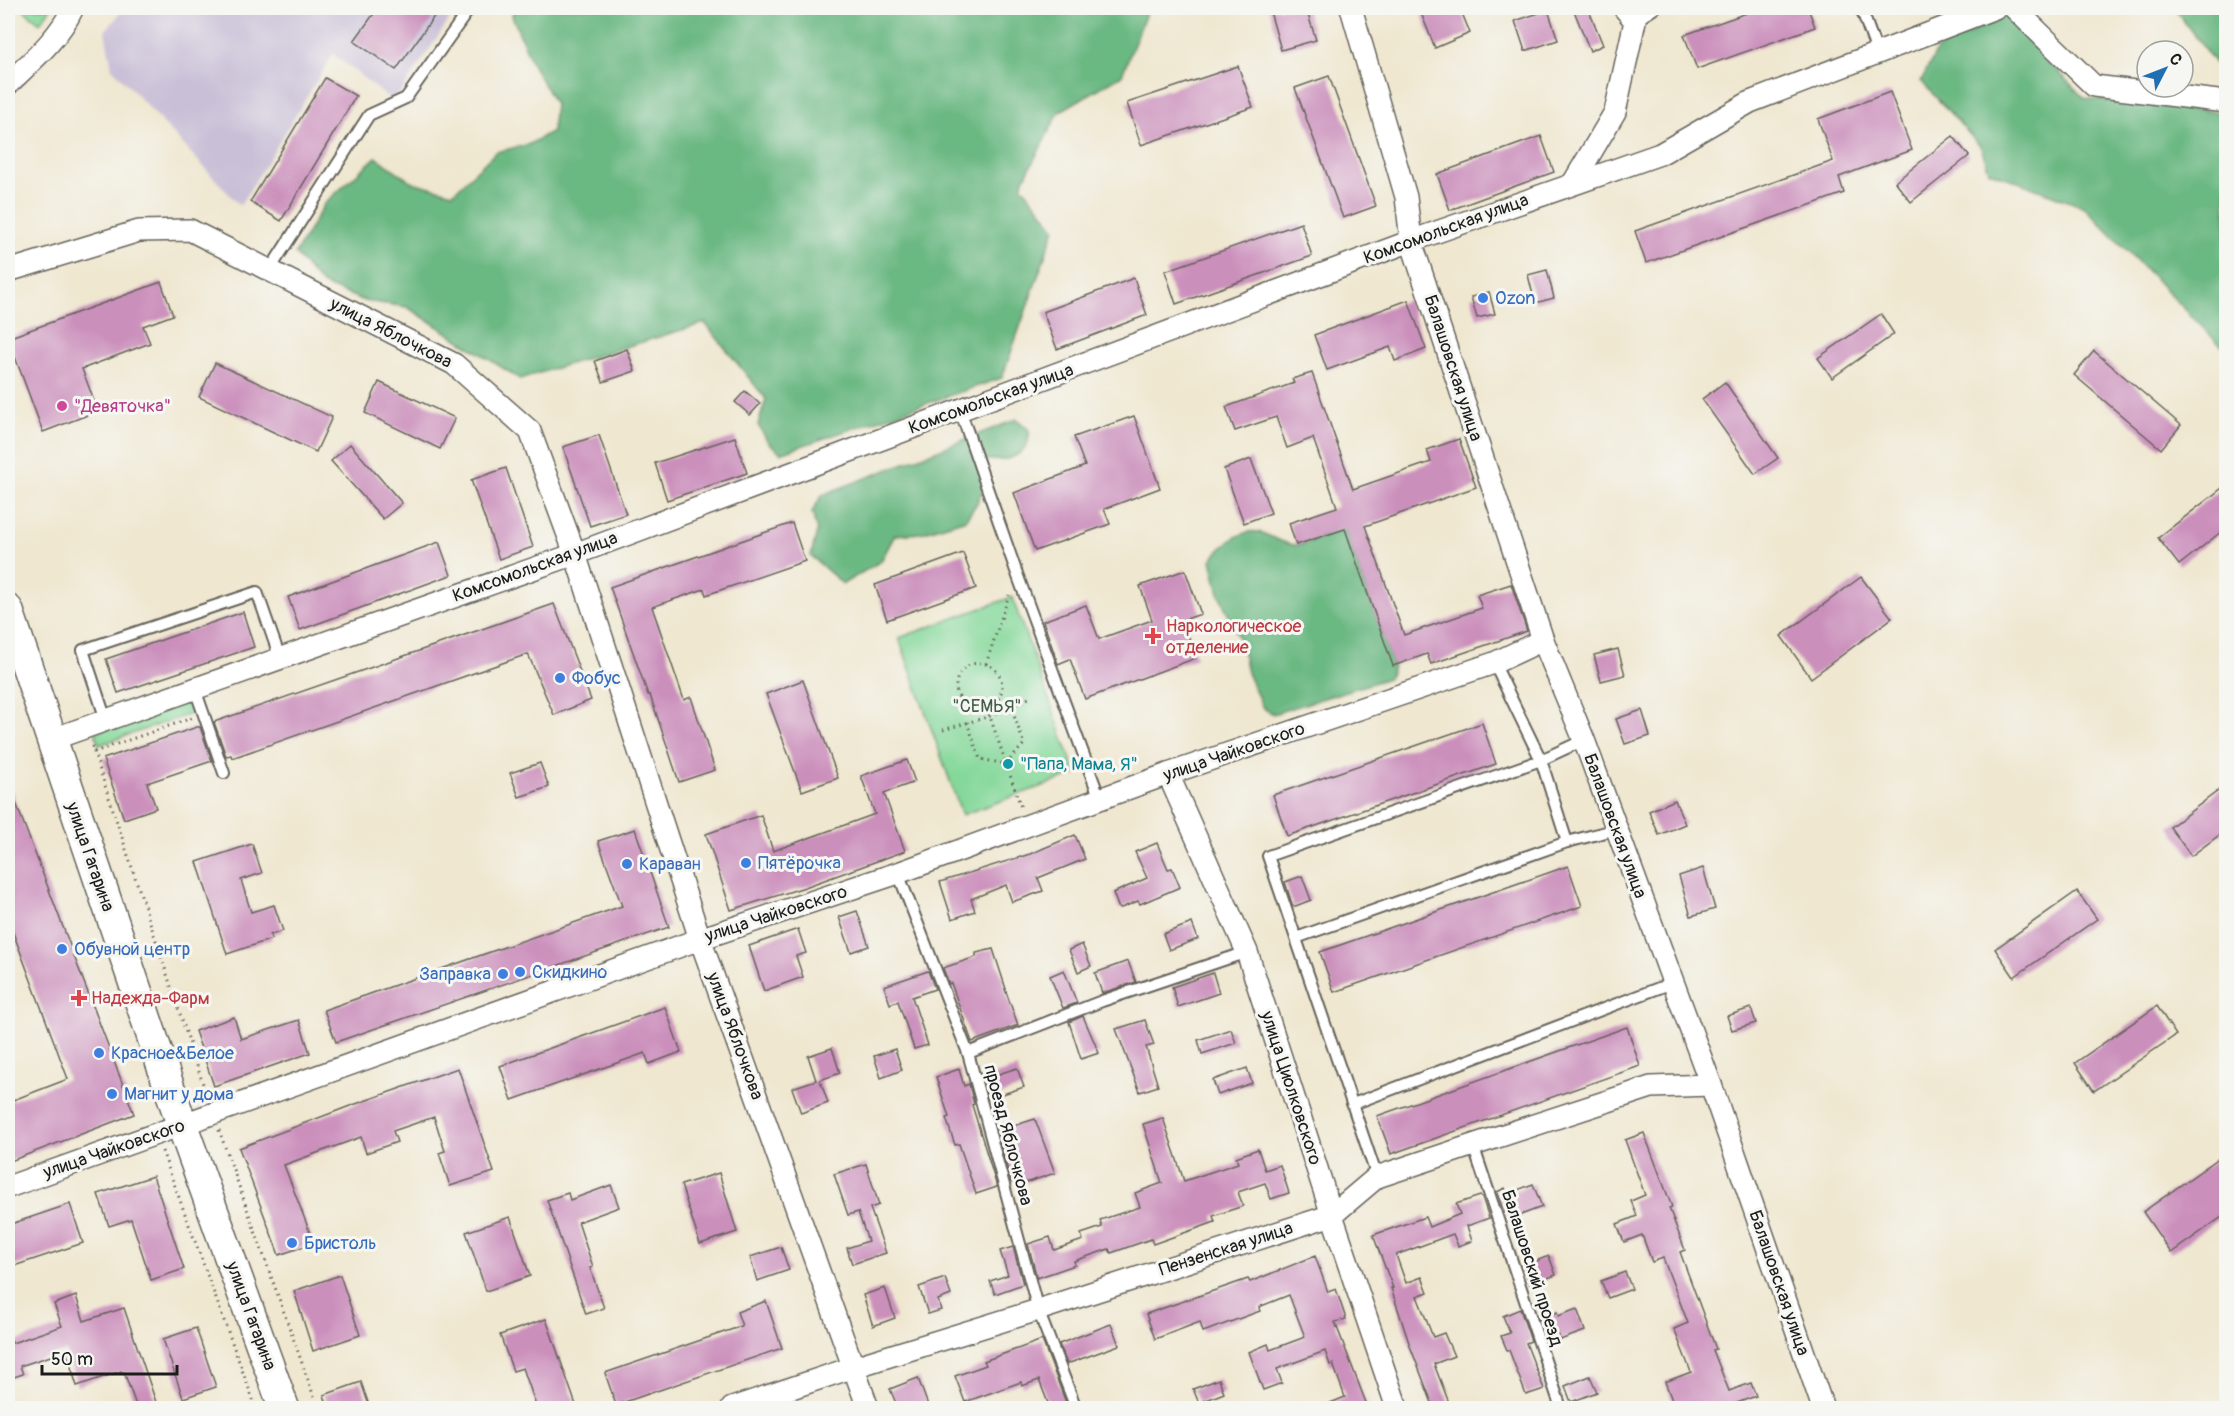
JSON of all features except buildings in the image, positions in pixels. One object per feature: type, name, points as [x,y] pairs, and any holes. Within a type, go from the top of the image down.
[{"type":"street","points":[[8,84],[42,51],[67,21],[73,8]]},
{"type":"street","name":"Балашовская улица","points":[[1351,8],[1406,197],[1411,241],[1543,640],[1617,828],[1711,1086],[1823,1408]]},
{"type":"street","name":"Комсомольская улица","points":[[50,740],[574,554],[1411,241],[1660,154],[1750,102],[1995,8]]},
{"type":"street","points":[[2014,8],[2094,86],[2226,102]]},
{"type":"street","points":[[1573,183],[1615,112],[1630,14]]},
{"type":"street","name":"улица Яблочкова","points":[[8,271],[139,231],[190,231],[454,364],[530,431],[574,554],[700,939],[868,1408]]},
{"type":"street","name":"улица Гагарина","points":[[8,610],[169,1130],[284,1408]]},
{"type":"street","name":"улица Чайковского","points":[[8,1187],[700,939],[898,873],[1168,774],[1494,663],[1543,640]]},
{"type":"street","name":"улица Циолковского","points":[[1168,774],[1247,951],[1397,1408]]},
{"type":"street","name":"Пензенская улица","points":[[732,1408],[1332,1215],[1377,1178],[1473,1145],[1651,1087],[1711,1086]]},
{"type":"lane","points":[[269,271],[369,115],[406,98],[470,8]]},
{"type":"lane","points":[[1630,14],[1655,8]]},
{"type":"lane","points":[[1861,8],[1877,52]]},
{"type":"lane","points":[[960,410],[1016,571],[1100,799]]},
{"type":"lane","points":[[96,724],[83,650],[257,592],[280,658]]},
{"type":"lane","points":[[1494,663],[1541,760],[1568,842]]},
{"type":"lane","points":[[195,689],[224,773]]},
{"type":"lane","points":[[1377,1178],[1268,856],[1541,760],[1584,740]]},
{"type":"lane","points":[[1296,938],[1568,842],[1617,828]]},
{"type":"lane","name":"проезд Яблочкова","points":[[898,873],[968,1053],[1038,1310],[1076,1408]]},
{"type":"lane","points":[[968,1053],[1101,1001],[1247,951]]},
{"type":"lane","points":[[1353,1104],[1672,982]]},
{"type":"lane","name":"Балашовский проезд","points":[[1473,1145],[1559,1402]]},
{"type":"path","points":[[986,664],[1016,571]]},
{"type":"path","points":[[974,664],[986,664],[1000,675],[1002,689],[996,702],[987,708],[975,709],[968,706],[958,694],[956,687],[961,672],[967,667],[974,664]]},
{"type":"path","points":[[943,729],[990,716],[1031,697]]},
{"type":"path","points":[[1006,764],[1024,744],[1011,706]]},
{"type":"path","points":[[987,708],[1028,826]]},
{"type":"path","points":[[94,752],[204,714]]},
{"type":"path","points":[[967,722],[980,759],[1006,764]]},
{"type":"path","points":[[96,724],[94,752],[213,1114],[318,1408]]},
{"type":"path","points":[[169,1130],[256,1408]]},
{"type":"shaded area","points":[[125,8],[457,8],[394,102],[333,54],[240,206],[112,68],[105,31]]},
{"type":"green space","points":[[21,8],[51,8],[40,23]]},
{"type":"green space","points":[[515,8],[1148,8],[1122,75],[1059,112],[1021,185],[1055,228],[1002,378],[781,453],[768,442],[758,425],[766,399],[705,323],[520,379],[407,307],[365,301],[322,284],[295,254],[325,203],[376,157],[412,182],[453,193],[496,152],[530,144],[552,131],[555,104],[532,64],[512,16]]},
{"type":"green space","points":[[2174,8],[2226,8],[2226,78]]},
{"type":"green space","points":[[2005,16],[2084,98],[2226,113],[2226,349],[2084,207],[1989,171],[1981,147],[1921,81],[1938,48]]},
{"type":"green space","points":[[1017,419],[1029,430],[1026,446],[1016,456],[1001,460],[984,459],[984,485],[977,503],[966,519],[921,533],[895,535],[881,561],[843,584],[811,556],[817,531],[812,512],[822,495]]},
{"type":"green space","points":[[1319,514],[1341,517],[1393,666],[1389,678],[1273,714],[1263,708],[1247,673],[1241,643],[1219,594],[1211,560],[1232,540],[1245,533],[1258,532],[1294,545],[1326,536]]},
{"type":"green space","name":"\"СЕМЬЯ\"","points":[[1012,597],[1076,774],[962,815],[899,638]]},
{"type":"green space","points":[[191,699],[196,712],[99,745],[95,732]]},
{"type":"place","name":"Ozon","points":[[1483,298]]},
{"type":"place","name":"\"Девяточка\"","points":[[62,406]]},
{"type":"place","name":"Наркологическое отделение","points":[[1153,636]]},
{"type":"place","name":"Фобус","points":[[560,678]]},
{"type":"place","name":"\"Папа, Мама, Я\"","points":[[1008,764]]},
{"type":"place","name":"Пятёрочка","points":[[746,863]]},
{"type":"place","name":"Караван","points":[[627,864]]},
{"type":"place","name":"Обувной центр","points":[[62,949]]},
{"type":"place","name":"Скидкино","points":[[520,972]]},
{"type":"place","name":"Заправка","points":[[503,974]]},
{"type":"place","name":"Надежда-Фарм","points":[[79,998]]},
{"type":"place","name":"Красное&Белое","points":[[99,1053]]},
{"type":"place","name":"Магнит у дома","points":[[112,1094]]},
{"type":"place","name":"Бристоль","points":[[292,1243]]}]
